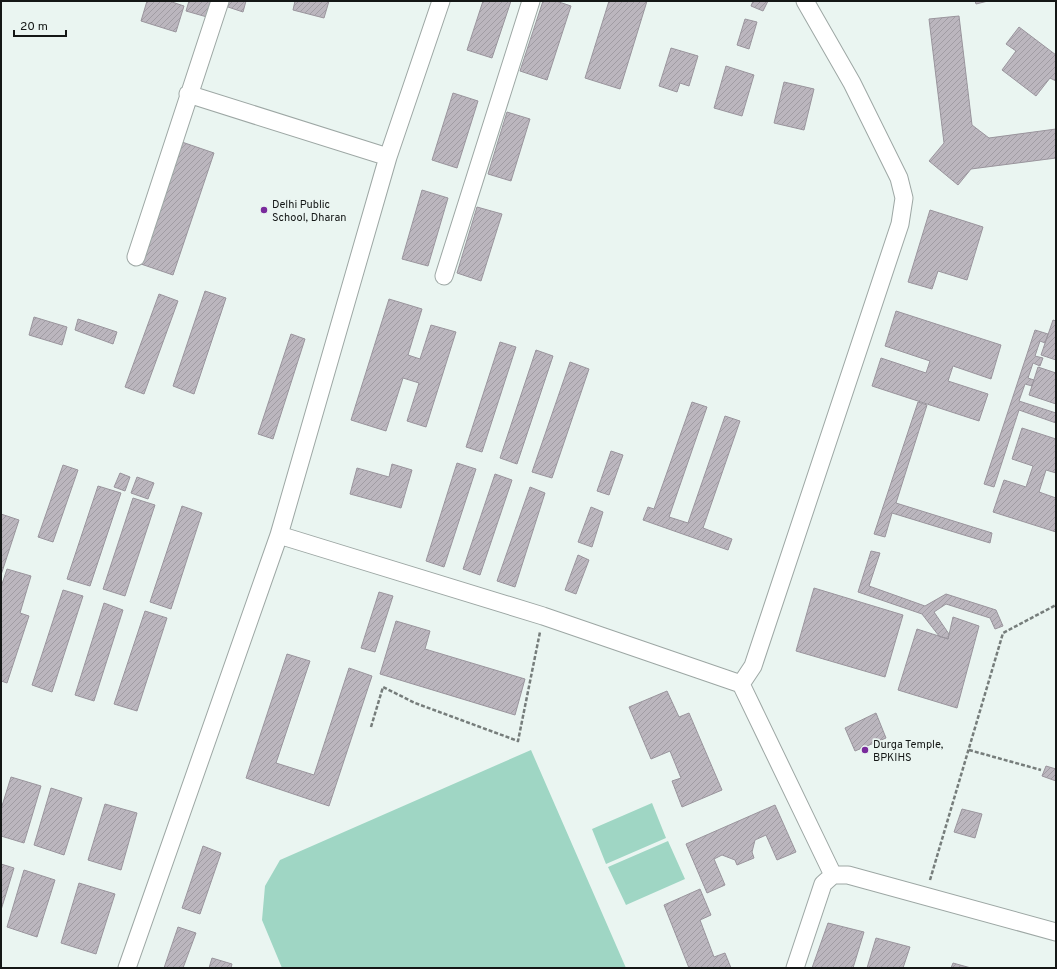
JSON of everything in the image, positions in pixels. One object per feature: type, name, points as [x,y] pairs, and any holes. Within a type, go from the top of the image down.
[{"type":"street","points":[[136,258],[188,94],[220,1]]},
{"type":"street","points":[[127,968],[279,535],[388,157],[441,1]]},
{"type":"street","points":[[444,276],[531,1]]},
{"type":"street","points":[[740,684],[753,666],[900,224],[904,198],[899,178],[855,89],[805,1]]},
{"type":"street","points":[[188,94],[388,157]]},
{"type":"street","points":[[279,535],[543,616],[740,684],[833,875]]},
{"type":"street","points":[[795,968],[823,884],[833,875],[848,875],[1056,932]]},
{"type":"path","points":[[925,896],[1003,633],[1056,605]]},
{"type":"path","points":[[371,726],[383,687],[415,704],[518,741],[543,616]]},
{"type":"path","points":[[969,750],[1041,770]]},
{"type":"green space","points":[[531,750],[626,968],[282,968],[262,920],[265,886],[280,860]]},
{"type":"green space","points":[[652,803],[666,838],[606,864],[592,829]]},
{"type":"green space","points":[[668,841],[685,879],[626,905],[608,867]]},
{"type":"building","points":[[147,1],[169,1],[184,6],[176,32],[141,21]]},
{"type":"building","points":[[189,1],[212,1],[207,17],[186,11]]},
{"type":"building","points":[[227,1],[246,1],[243,12],[225,6]]},
{"type":"building","points":[[295,1],[329,1],[324,18],[293,10]]},
{"type":"building","points":[[483,1],[511,1],[492,58],[467,50]]},
{"type":"building","points":[[543,1],[556,1],[571,6],[547,80],[520,71]]},
{"type":"building","points":[[609,1],[647,1],[620,89],[585,78]]},
{"type":"building","points":[[753,1],[768,1],[763,11],[751,6]]},
{"type":"building","points":[[975,1],[988,1],[976,4]]},
{"type":"building","points":[[959,16],[972,125],[989,138],[1056,129],[1056,158],[971,169],[958,185],[929,161],[944,143],[929,19]]},
{"type":"building","points":[[745,19],[757,22],[749,49],[737,45]]},
{"type":"building","points":[[1019,27],[1056,55],[1056,81],[1050,78],[1036,96],[1002,70],[1016,51],[1006,44]]},
{"type":"building","points":[[671,48],[698,56],[689,86],[680,83],[677,92],[659,86]]},
{"type":"building","points":[[726,66],[754,75],[742,116],[714,108]]},
{"type":"building","points":[[784,82],[814,89],[804,130],[774,123]]},
{"type":"building","points":[[453,93],[478,101],[457,168],[432,160]]},
{"type":"building","points":[[507,112],[530,119],[511,181],[488,174]]},
{"type":"building","points":[[179,141],[214,153],[173,275],[138,263]]},
{"type":"building","points":[[422,190],[448,198],[428,266],[402,259]]},
{"type":"building","points":[[477,207],[502,214],[481,281],[457,273]]},
{"type":"building","points":[[930,210],[983,227],[967,280],[938,271],[932,289],[908,282]]},
{"type":"building","points":[[205,291],[226,298],[194,394],[173,386]]},
{"type":"building","points":[[159,294],[178,301],[144,394],[125,387]]},
{"type":"building","points":[[389,299],[422,309],[408,355],[420,359],[431,325],[456,332],[426,427],[407,421],[419,383],[403,378],[386,431],[351,420]]},
{"type":"building","points":[[896,311],[1001,345],[991,379],[953,366],[948,381],[988,394],[979,421],[872,386],[881,358],[926,373],[930,361],[885,346]]},
{"type":"building","points":[[34,317],[67,327],[62,345],[29,335]]},
{"type":"building","points":[[78,319],[117,332],[113,344],[75,330]]},
{"type":"building","points":[[1053,320],[1056,321],[1056,360],[1041,355]]},
{"type":"building","points":[[1035,330],[1048,334],[1045,343],[1040,341],[1035,356],[1043,358],[1040,366],[1033,363],[1028,378],[1034,380],[1032,386],[1025,384],[1019,401],[1056,413],[1056,423],[1019,410],[994,487],[984,484]]},
{"type":"building","points":[[291,334],[305,339],[273,439],[258,434]]},
{"type":"building","points":[[500,342],[516,347],[482,452],[466,447]]},
{"type":"building","points":[[536,350],[553,356],[517,464],[500,458]]},
{"type":"building","points":[[570,362],[589,369],[552,478],[532,472]]},
{"type":"building","points":[[1038,367],[1056,373],[1056,404],[1029,395]]},
{"type":"building","points":[[692,402],[707,407],[669,517],[688,523],[725,416],[740,421],[703,528],[732,539],[728,550],[643,520],[648,507],[654,509]]},
{"type":"building","points":[[918,402],[927,405],[896,503],[992,533],[990,543],[892,513],[885,537],[874,534]]},
{"type":"building","points":[[1022,428],[1056,439],[1056,473],[1046,470],[1039,492],[1056,498],[1056,532],[993,512],[1004,480],[1026,487],[1033,466],[1012,459]]},
{"type":"building","points":[[611,451],[623,455],[609,495],[597,491]]},
{"type":"building","points":[[457,463],[476,469],[444,567],[426,561]]},
{"type":"building","points":[[392,464],[412,470],[401,508],[350,494],[357,468],[389,477]]},
{"type":"building","points":[[63,465],[78,470],[53,542],[38,537]]},
{"type":"building","points":[[120,473],[130,477],[125,491],[114,487]]},
{"type":"building","points":[[495,474],[512,480],[480,575],[463,569]]},
{"type":"building","points":[[137,477],[154,483],[148,499],[131,493]]},
{"type":"building","points":[[98,486],[121,493],[90,586],[67,579]]},
{"type":"building","points":[[530,487],[545,493],[515,587],[497,581]]},
{"type":"building","points":[[133,498],[155,505],[125,596],[103,589]]},
{"type":"building","points":[[182,506],[202,513],[171,609],[150,602]]},
{"type":"building","points":[[591,507],[603,512],[592,547],[578,542]]},
{"type":"building","points":[[1,514],[19,520],[1,575]]},
{"type":"building","points":[[871,551],[880,553],[869,586],[925,606],[946,594],[996,610],[1003,626],[995,629],[990,618],[946,604],[934,612],[949,634],[948,639],[939,636],[922,614],[858,592]]},
{"type":"building","points":[[578,555],[589,560],[576,594],[565,590]]},
{"type":"building","points":[[7,569],[31,576],[20,613],[29,616],[7,683],[1,681],[1,587]]},
{"type":"building","points":[[814,588],[903,615],[885,677],[796,651]]},
{"type":"building","points":[[63,590],[83,596],[52,692],[32,685]]},
{"type":"building","points":[[379,592],[393,596],[375,652],[361,648]]},
{"type":"building","points":[[104,603],[123,610],[94,701],[75,695]]},
{"type":"building","points":[[145,611],[167,618],[137,711],[114,704]]},
{"type":"building","points":[[953,617],[979,626],[957,708],[898,690],[917,629],[948,639]]},
{"type":"building","points":[[396,621],[430,631],[425,649],[525,679],[515,715],[380,674]]},
{"type":"building","points":[[287,654],[310,661],[276,763],[314,775],[349,668],[372,676],[329,806],[246,778]]},
{"type":"building","points":[[667,691],[679,717],[689,713],[722,790],[682,807],[672,781],[681,778],[670,751],[651,759],[629,707]]},
{"type":"building","points":[[876,713],[886,738],[855,751],[845,728]]},
{"type":"building","points":[[1046,766],[1056,769],[1056,781],[1042,776]]},
{"type":"building","points":[[11,777],[41,786],[24,843],[1,836],[1,809]]},
{"type":"building","points":[[51,788],[82,798],[64,855],[34,845]]},
{"type":"building","points":[[105,804],[137,813],[121,870],[88,860]]},
{"type":"building","points":[[775,805],[796,852],[777,860],[766,835],[755,840],[752,852],[754,858],[737,865],[735,860],[722,855],[714,859],[725,885],[707,893],[686,844]]},
{"type":"building","points":[[962,809],[982,814],[975,838],[954,832]]},
{"type":"building","points":[[203,846],[221,853],[200,914],[182,908]]},
{"type":"building","points":[[1,864],[14,868],[1,910]]},
{"type":"building","points":[[24,870],[55,880],[37,937],[7,927]]},
{"type":"building","points":[[79,883],[115,894],[96,954],[61,943]]},
{"type":"building","points":[[700,889],[711,915],[700,920],[714,957],[725,953],[731,968],[689,968],[664,905]]},
{"type":"building","points":[[828,923],[864,932],[853,968],[812,968]]},
{"type":"building","points":[[178,927],[196,933],[183,968],[164,968]]},
{"type":"building","points":[[876,938],[910,947],[903,968],[867,968]]},
{"type":"building","points":[[212,958],[232,964],[231,968],[209,968]]},
{"type":"building","points":[[953,963],[971,968],[951,968]]},
{"type":"place","name":"Delhi Public School, Dharan","points":[[264,210]]},
{"type":"place","name":"Durga Temple, BPKIHS","points":[[865,750]]}]
